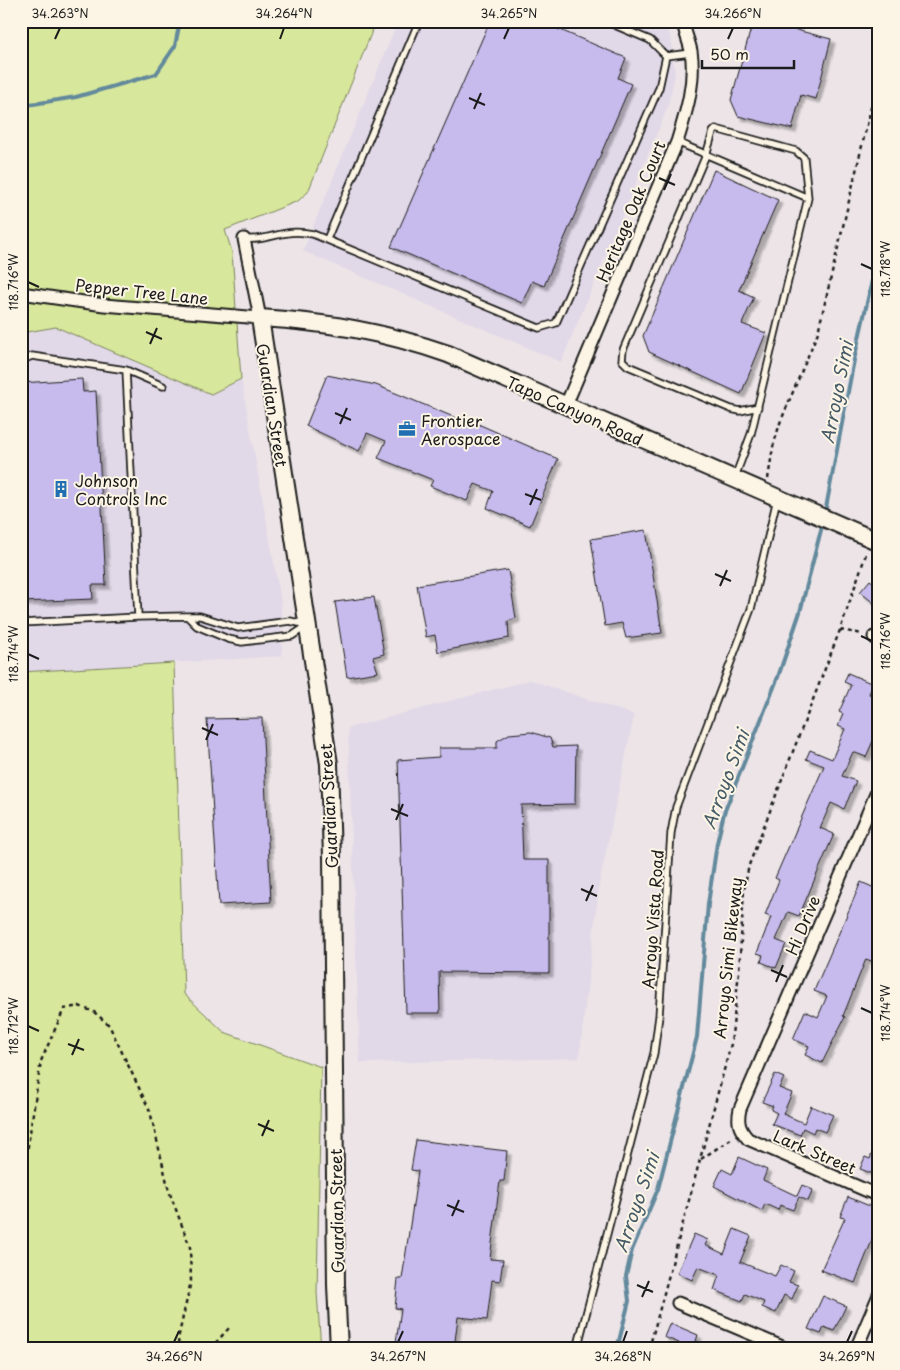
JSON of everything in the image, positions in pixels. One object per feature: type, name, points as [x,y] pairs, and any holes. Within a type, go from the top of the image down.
[{"type":"street","name":"Heritage Oak Court","points":[[566,405],[677,142],[688,108],[691,83],[691,53],[682,22]]},
{"type":"street","name":"Guardian Street","points":[[244,239],[260,318],[329,764],[332,857],[336,1285],[340,1349]]},
{"type":"street","name":"Pepper Tree Lane","points":[[21,293],[104,305],[260,318]]},
{"type":"street","name":"Tapo Canyon Road","points":[[260,318],[339,326],[385,334],[448,354],[870,539]]},
{"type":"street","name":"Hi Drive","points":[[741,1132],[738,1120],[740,1109],[879,787]]},
{"type":"street","name":"Lark Street","points":[[741,1132],[748,1139],[767,1149],[879,1196]]},
{"type":"street","points":[[856,1349],[879,1295]]},
{"type":"street","points":[[678,1303],[788,1349]]},
{"type":"lane","points":[[327,238],[419,21]]},
{"type":"lane","points":[[605,21],[650,40],[666,56]]},
{"type":"lane","points":[[666,56],[691,53]]},
{"type":"lane","points":[[244,239],[256,241],[283,232],[297,230],[327,238],[539,328],[556,323],[659,88],[666,56]]},
{"type":"lane","points":[[734,480],[751,434],[758,407],[808,198],[804,158],[796,151],[716,129],[713,132],[706,155],[623,350],[622,360],[628,366],[731,409],[740,411],[758,407]]},
{"type":"lane","points":[[677,142],[808,198]]},
{"type":"lane","points":[[21,361],[32,356],[126,370],[163,386]]},
{"type":"lane","points":[[126,370],[138,618]]},
{"type":"lane","name":"Arroyo Vista Road","points":[[577,1349],[654,1053],[660,1016],[671,833],[676,807],[751,609],[777,498]]},
{"type":"lane","points":[[186,616],[197,626],[242,642],[292,636],[308,625]]},
{"type":"lane","points":[[21,623],[200,616],[238,628],[290,621],[308,625]]},
{"type":"path","points":[[777,498],[768,479],[773,447],[780,423],[818,332],[879,74]]},
{"type":"path","name":"Arroyo Simi Bikeway","points":[[649,1349],[730,1044],[739,972],[744,890],[749,865],[840,630],[870,539],[878,499],[872,450],[879,410]]},
{"type":"path","points":[[840,630],[876,639]]},
{"type":"path","points":[[21,1171],[28,1152],[41,1061],[64,1009],[79,1006],[94,1012],[109,1025],[150,1111],[169,1191],[190,1247],[191,1281],[178,1339],[179,1349]]},
{"type":"path","points":[[700,1160],[741,1132]]},
{"type":"path","points":[[210,1349],[230,1327]]},
{"type":"shaded area","points":[[398,21],[658,21],[670,35],[675,74],[667,109],[561,362],[303,251]]},
{"type":"shaded area","points":[[56,327],[211,394],[241,379],[281,603],[282,656],[21,672],[21,333]]},
{"type":"shaded area","points":[[530,680],[634,715],[599,885],[579,1058],[360,1063],[348,728]]},
{"type":"green space","points":[[21,21],[376,21],[308,192],[298,201],[225,230],[232,252],[241,379],[211,394],[56,327],[21,333]]},
{"type":"green space","points":[[174,663],[184,994],[224,1032],[321,1067],[317,1293],[321,1349],[21,1349],[21,672]]},
{"type":"building","points":[[490,21],[539,21],[626,58],[618,78],[631,84],[544,286],[532,281],[522,303],[391,247]]},
{"type":"building","points":[[753,21],[762,21],[831,39],[816,99],[801,95],[792,129],[738,116],[731,100]]},
{"type":"building","points":[[714,170],[778,200],[739,290],[754,297],[742,324],[766,333],[741,394],[649,352],[643,336]]},
{"type":"building","points":[[327,375],[376,385],[461,420],[462,417],[558,459],[530,526],[487,508],[493,491],[475,484],[467,501],[430,486],[433,480],[378,458],[386,441],[367,433],[359,451],[306,426]]},
{"type":"building","name":"Johnson Controls Inc","points":[[82,379],[83,392],[96,391],[106,585],[92,585],[93,599],[21,602],[21,383]]},
{"type":"building","points":[[646,530],[662,633],[626,638],[622,623],[605,626],[591,539]]},
{"type":"building","points":[[508,570],[516,618],[508,621],[509,638],[438,652],[435,635],[426,637],[417,585]]},
{"type":"building","points":[[870,580],[879,587],[879,599],[875,604],[860,592]]},
{"type":"building","points":[[374,597],[384,654],[373,657],[378,672],[347,677],[335,602]]},
{"type":"building","points":[[848,673],[873,684],[869,694],[879,699],[879,727],[866,757],[853,752],[842,776],[856,781],[844,809],[831,803],[820,828],[834,834],[799,916],[788,912],[776,940],[786,944],[776,968],[761,962],[763,955],[757,953],[771,917],[765,915],[779,880],[775,878],[824,766],[806,759],[810,750],[832,759],[845,729],[838,726],[843,714],[839,712],[851,685],[844,682]]},
{"type":"building","points":[[262,718],[271,902],[219,905],[207,719]]},
{"type":"building","points":[[531,732],[550,738],[553,747],[576,746],[575,804],[521,805],[523,860],[549,860],[549,973],[439,972],[440,1013],[406,1013],[398,760],[439,757],[439,748],[497,748],[497,741],[509,734]]},
{"type":"building","points":[[861,882],[879,890],[879,933],[875,942],[879,944],[879,950],[874,962],[866,959],[843,1016],[845,1017],[822,1063],[805,1055],[809,1046],[793,1039],[805,1011],[818,1017],[827,996],[814,991]]},
{"type":"building","points":[[775,1074],[784,1078],[779,1088],[792,1093],[783,1114],[804,1123],[811,1106],[833,1115],[825,1132],[815,1128],[813,1133],[803,1128],[800,1135],[772,1124],[777,1113],[771,1110],[773,1106],[762,1102]]},
{"type":"building","points":[[878,1138],[879,1176],[860,1169],[865,1157],[870,1159]]},
{"type":"building","points":[[416,1140],[507,1151],[504,1181],[500,1181],[490,1259],[503,1260],[500,1281],[492,1280],[487,1320],[458,1317],[454,1349],[395,1349],[401,1309],[395,1308],[398,1279],[402,1279],[418,1171],[411,1170]]},
{"type":"building","points":[[739,1157],[767,1170],[763,1180],[797,1196],[802,1185],[813,1190],[808,1201],[799,1197],[793,1210],[780,1205],[778,1210],[765,1204],[762,1211],[714,1186],[722,1169],[732,1174]]},
{"type":"building","points":[[848,1197],[879,1210],[879,1223],[855,1283],[821,1270],[845,1218],[840,1217]]},
{"type":"building","points":[[734,1229],[751,1236],[740,1262],[775,1276],[781,1265],[794,1271],[789,1282],[798,1285],[792,1299],[784,1295],[776,1313],[762,1307],[764,1302],[745,1294],[742,1301],[714,1290],[719,1275],[698,1267],[692,1280],[677,1273],[694,1234],[708,1240],[705,1245],[724,1254]]},
{"type":"building","points":[[823,1296],[846,1306],[834,1331],[824,1327],[821,1334],[808,1329]]},
{"type":"building","points":[[670,1323],[698,1335],[696,1341],[714,1349],[677,1349],[679,1343],[664,1337]]},
{"type":"waterway","points":[[21,106],[76,97],[156,74],[175,46],[180,21]]},
{"type":"waterway","name":"Arroyo Simi","points":[[825,513],[854,360],[879,250]]},
{"type":"waterway","name":"Arroyo Simi","points":[[617,1349],[629,1301],[626,1276],[632,1250],[658,1189],[697,1037],[708,904],[717,843],[724,813],[778,677],[800,612],[823,522]]},
{"type":"place","name":"Frontier Aerospace","points":[[407,429]]},
{"type":"place","name":"Johnson Controls Inc","points":[[61,489]]}]
